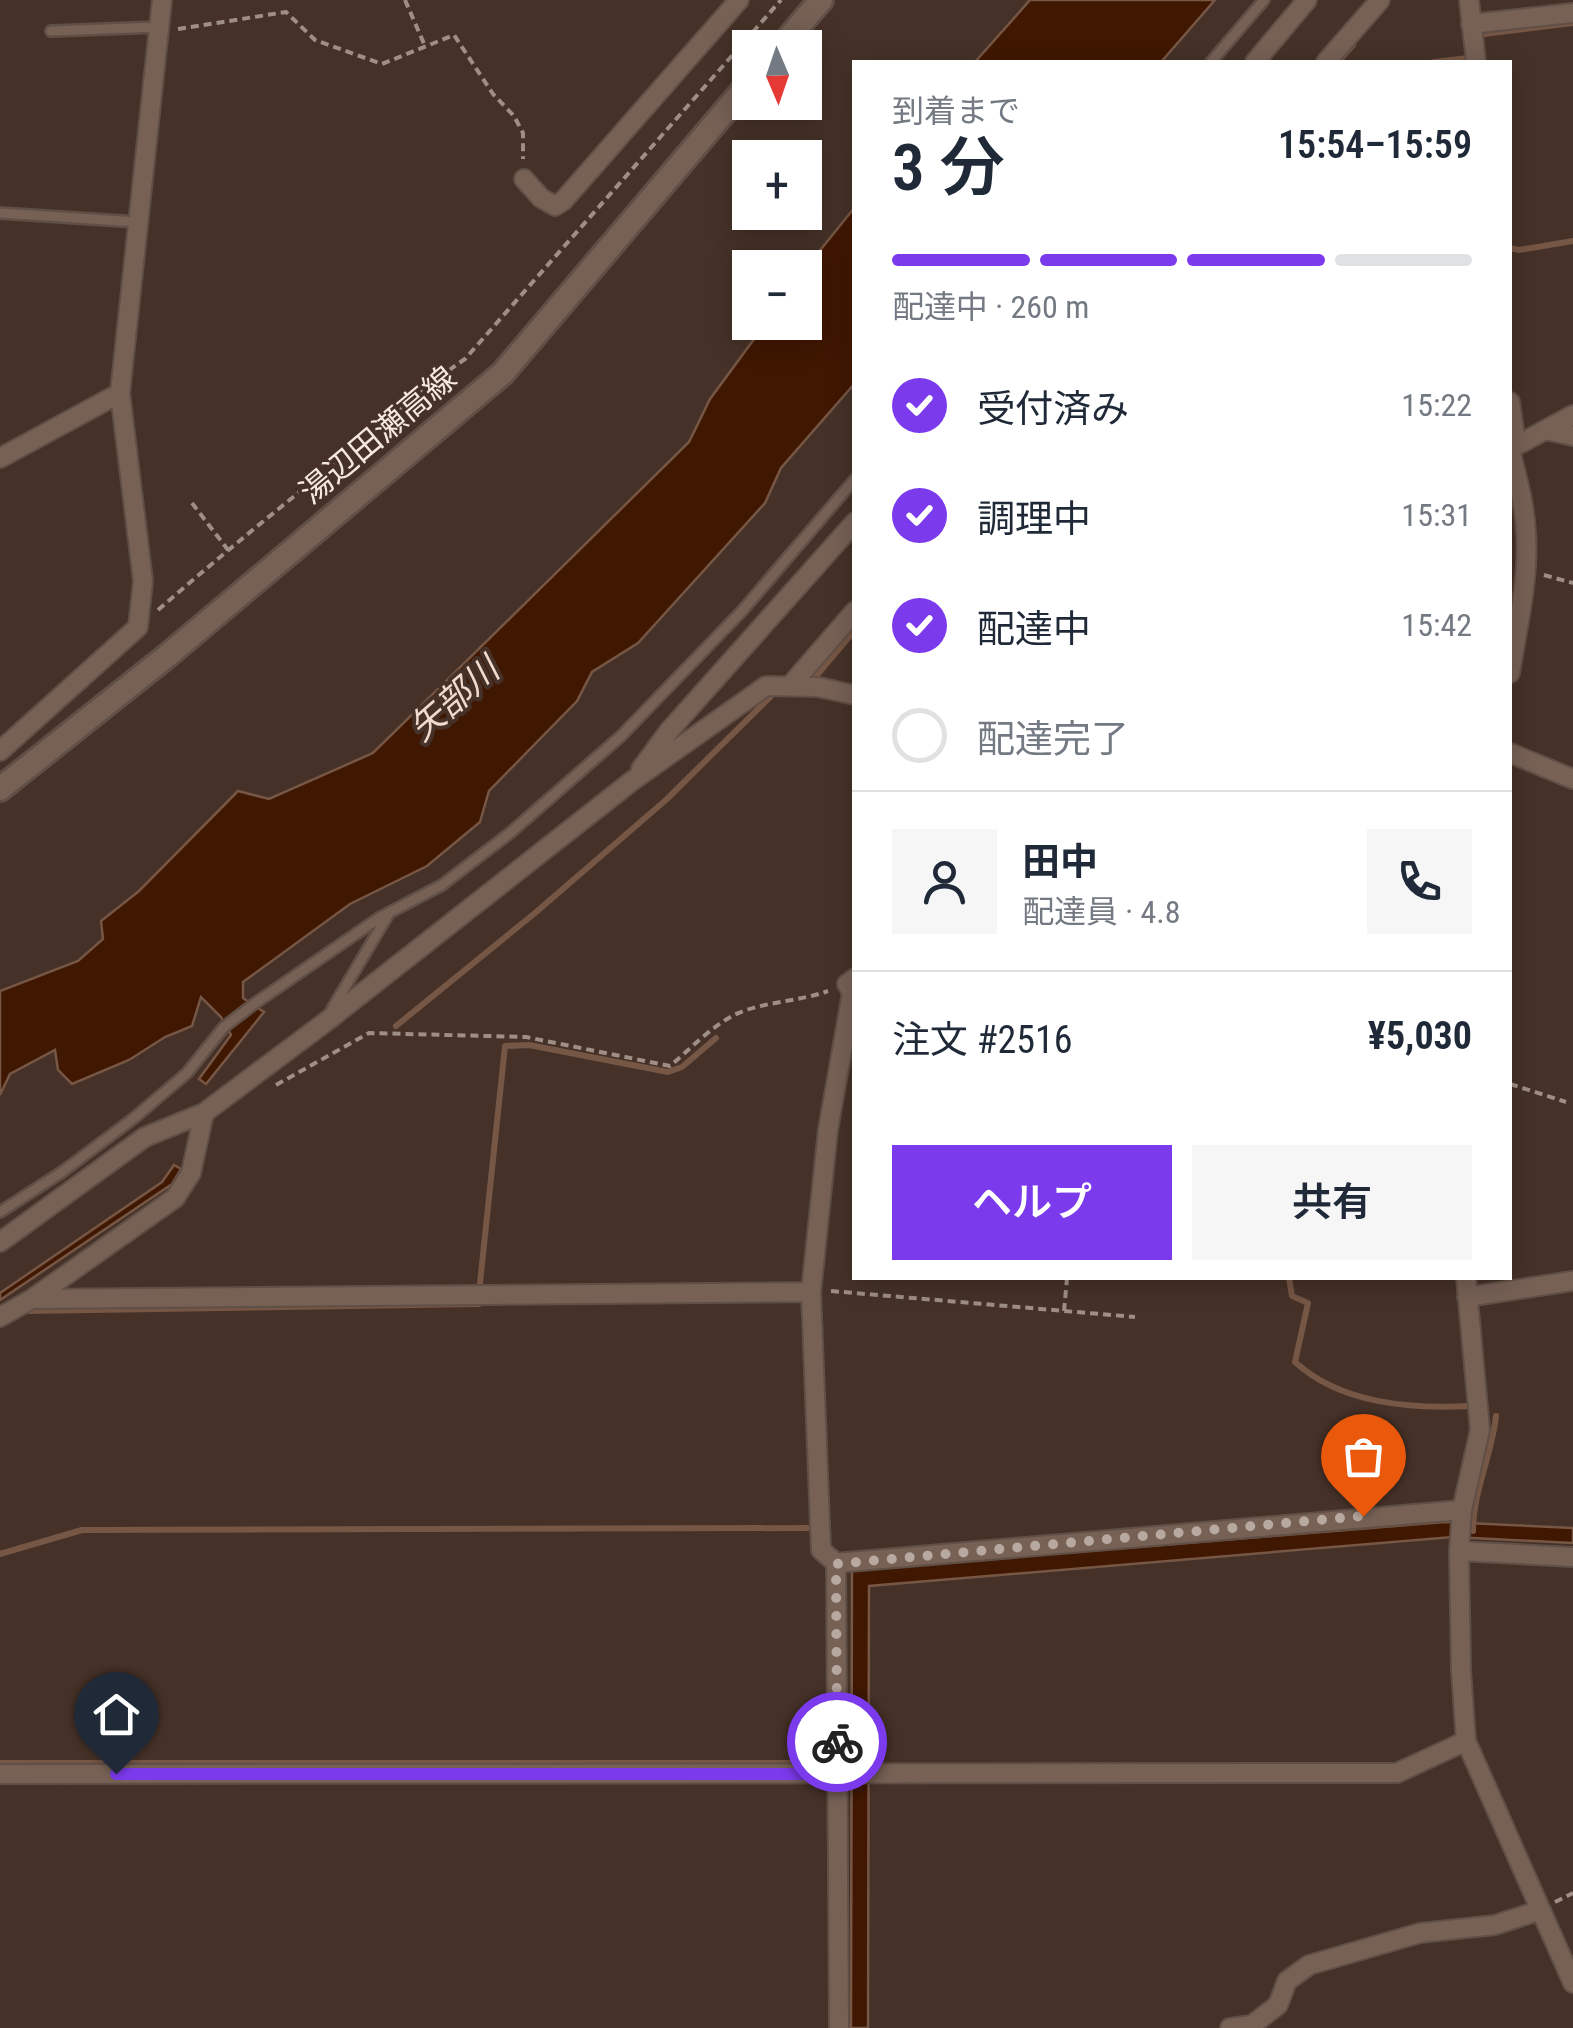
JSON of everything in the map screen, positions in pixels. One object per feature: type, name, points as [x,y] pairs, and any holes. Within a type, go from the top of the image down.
[{"type":"main road","points":[[795,30],[821,0]]},
{"type":"main road","name":"湯辺田瀬高線","points":[[0,788],[167,656],[502,372],[732,103]]},
{"type":"street","points":[[0,750],[138,628],[143,581],[120,394],[162,0]]},
{"type":"street","points":[[524,179],[541,198],[555,206],[562,201],[739,0]]},
{"type":"street","points":[[1256,60],[1308,0]]},
{"type":"street","points":[[1328,60],[1380,0]]},
{"type":"street","points":[[1468,0],[1476,60]]},
{"type":"street","points":[[1472,24],[1573,12]]},
{"type":"street","points":[[0,458],[120,394]]},
{"type":"street","points":[[1512,660],[1526,572],[1522,498],[1512,448],[1573,415]]},
{"type":"street","points":[[1546,430],[1573,436]]},
{"type":"street","points":[[632,781],[669,731],[852,525]]},
{"type":"street","points":[[790,686],[852,614]]},
{"type":"street","points":[[0,1242],[145,1137],[204,1112],[324,1024],[632,781],[766,686],[818,687],[852,695]]},
{"type":"street","points":[[1512,754],[1573,779]]},
{"type":"street","points":[[838,2028],[844,1773],[836,1564],[821,1550],[811,1290],[828,1130],[852,987]]},
{"type":"street","points":[[0,1317],[32,1299],[175,1198],[191,1173],[204,1112]]},
{"type":"street","points":[[1573,1281],[1467,1287],[1480,1430],[1462,1510],[1458,1552],[1466,1741],[1573,1984]]},
{"type":"street","points":[[32,1299],[811,1290]]},
{"type":"street","points":[[836,1564],[1462,1510]]},
{"type":"street","points":[[1458,1552],[1573,1557]]},
{"type":"street","points":[[0,1774],[1398,1773],[1466,1741]]},
{"type":"street","points":[[1230,2028],[1252,2026],[1278,2005],[1287,1981],[1309,1965],[1420,1933],[1495,1925],[1541,1910]]},
{"type":"lane","points":[[1212,60],[1264,0]]},
{"type":"lane","points":[[51,30],[158,30]]},
{"type":"lane","points":[[0,213],[137,222]]},
{"type":"lane","points":[[0,1212],[134,1118],[187,1073],[224,1027],[254,1004],[390,912],[442,884],[510,833],[621,736],[742,611],[852,482]]},
{"type":"lane","points":[[324,1024],[390,912]]},
{"type":"path","points":[[404,0],[426,46]]},
{"type":"path","points":[[138,628],[434,379],[465,359],[782,0]]},
{"type":"path","points":[[158,30],[286,12],[316,40],[382,64],[454,34],[523,133],[524,179]]},
{"type":"path","points":[[192,503],[228,550]]},
{"type":"path","points":[[1526,572],[1573,583]]},
{"type":"path","points":[[276,1085],[369,1032],[526,1037],[670,1066],[733,1016],[770,1003],[852,987]]},
{"type":"path","points":[[1512,1085],[1566,1102]]},
{"type":"path","points":[[1064,1311],[1066,1280]]},
{"type":"path","points":[[811,1290],[1136,1317]]},
{"type":"water","points":[[1030,0],[1215,0],[1163,60],[977,60]]},
{"type":"water","name":"矢部川","points":[[852,211],[852,386],[781,468],[765,503],[638,643],[592,672],[577,701],[489,791],[480,822],[427,866],[350,904],[243,982],[243,998],[264,1012],[206,1084],[199,1079],[231,1035],[221,1017],[201,997],[192,1026],[165,1037],[129,1060],[72,1084],[58,1070],[55,1050],[10,1074],[0,1095],[0,991],[78,961],[103,939],[101,921],[139,891],[238,791],[269,799],[373,753],[689,442],[710,399],[753,340],[822,340],[820,250]]},
{"type":"water","points":[[174,1165],[181,1169],[172,1184],[0,1300],[0,1293],[162,1182]]},
{"type":"water","points":[[1445,1522],[1573,1528],[1573,1543],[1453,1537],[869,1586],[868,2028],[851,2028],[852,1570]]},
{"type":"waterway","points":[[1484,34],[1573,23]]},
{"type":"waterway","points":[[1340,60],[1353,45]]},
{"type":"waterway","points":[[1451,60],[1468,58]]},
{"type":"waterway","points":[[1512,248],[1573,241]]},
{"type":"waterway","points":[[817,675],[852,634]]},
{"type":"waterway","points":[[396,1026],[667,799],[771,696]]},
{"type":"waterway","points":[[480,1283],[505,1046],[529,1045],[668,1072],[682,1067],[716,1038]]},
{"type":"waterway","points":[[1289,1280],[1292,1296],[1308,1303],[1295,1362],[1313,1376],[1333,1387],[1378,1401],[1470,1406]]},
{"type":"waterway","points":[[26,1311],[479,1304]]},
{"type":"waterway","points":[[1473,1531],[1496,1416]]},
{"type":"waterway","points":[[0,1554],[82,1530],[808,1528]]},
{"type":"waterway","points":[[0,1763],[800,1763]]},
{"type":"way so far","points":[[837,1742],[836,1564],[1363,1516]]},
{"type":"route","points":[[116,1774],[837,1774],[837,1742]]}]
